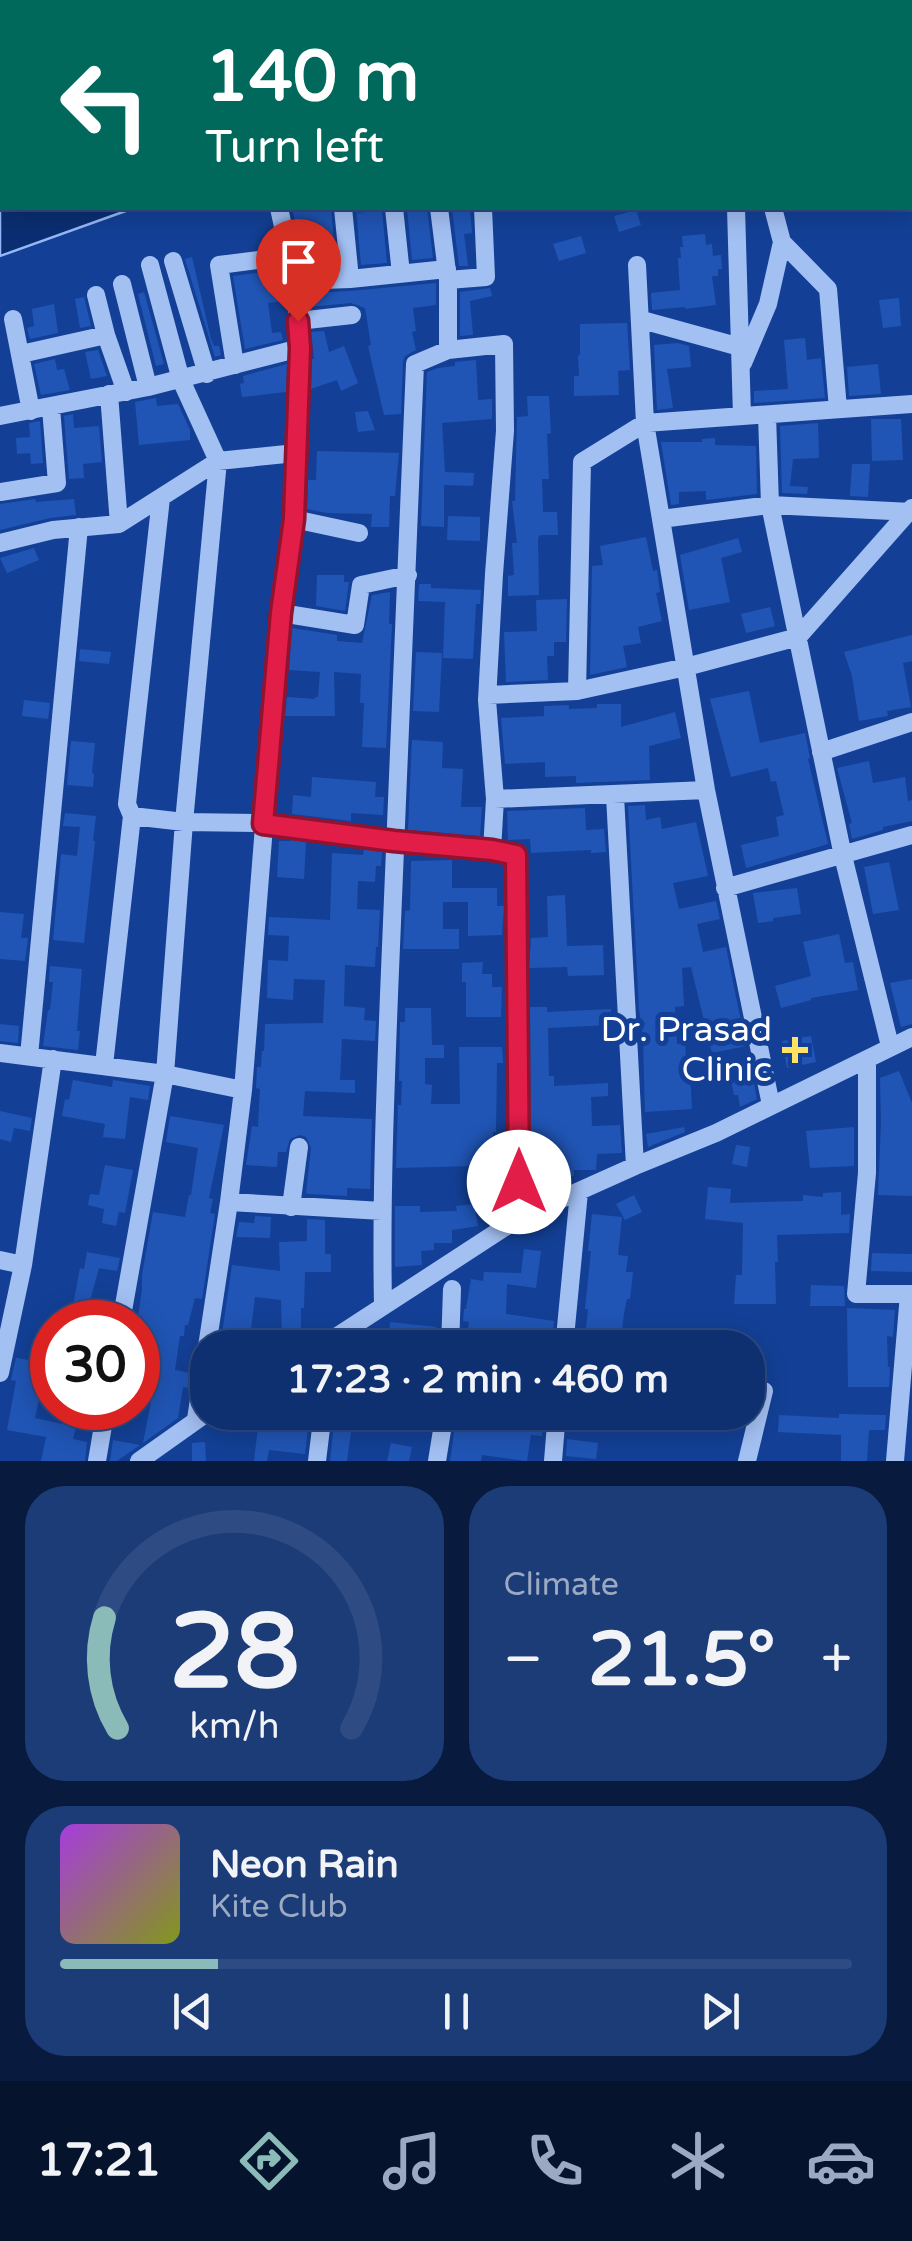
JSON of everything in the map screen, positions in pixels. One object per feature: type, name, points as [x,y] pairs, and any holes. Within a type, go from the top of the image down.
[{"type":"street","points":[[213,1330],[243,1090],[281,613],[294,519],[300,348],[295,281],[279,210]]},
{"type":"street","points":[[342,210],[350,279]]},
{"type":"street","points":[[394,210],[402,274]]},
{"type":"street","points":[[439,210],[447,275],[448,350]]},
{"type":"street","points":[[295,281],[402,274],[486,277],[483,210]]},
{"type":"street","points":[[736,210],[742,416]]},
{"type":"street","points":[[740,368],[768,304],[782,242],[774,210]]},
{"type":"street","points":[[782,242],[828,289],[838,410]]},
{"type":"street","points":[[235,365],[219,266],[290,256]]},
{"type":"street","points":[[172,261],[207,374]]},
{"type":"street","points":[[125,1300],[165,1074],[218,462],[181,380],[150,264]]},
{"type":"street","points":[[637,265],[645,424],[706,790],[771,1105]]},
{"type":"street","points":[[122,284],[148,387]]},
{"type":"street","points":[[96,295],[117,393],[119,524]]},
{"type":"street","points":[[298,321],[352,314]]},
{"type":"street","points":[[13,319],[31,411]]},
{"type":"street","points":[[642,320],[740,348]]},
{"type":"street","points":[[21,354],[106,335]]},
{"type":"street","points":[[384,1306],[382,1211],[394,841],[415,364],[448,350],[504,344],[505,431],[488,694],[496,799],[492,850]]},
{"type":"street","points":[[0,416],[181,380],[300,348]]},
{"type":"street","points":[[577,691],[582,462],[645,424],[912,404]]},
{"type":"street","points":[[0,492],[58,484],[50,408]]},
{"type":"street","points":[[767,414],[770,505],[843,856],[890,1046]]},
{"type":"street","points":[[0,542],[53,530],[119,524],[218,462],[296,453]]},
{"type":"street","points":[[104,1066],[132,816],[127,804],[161,498]]},
{"type":"street","points":[[661,519],[770,505],[911,510]]},
{"type":"street","points":[[488,694],[577,691],[798,637],[911,510]]},
{"type":"street","points":[[294,519],[359,532]]},
{"type":"street","points":[[30,1056],[79,527]]},
{"type":"street","points":[[281,613],[355,625],[361,585],[408,575]]},
{"type":"street","points":[[821,752],[912,722]]},
{"type":"street","points":[[496,799],[706,790]]},
{"type":"street","points":[[615,796],[635,1166]]},
{"type":"street","points":[[132,816],[263,824],[516,855],[520,1218]]},
{"type":"street","points":[[725,888],[912,836]]},
{"type":"street","points":[[352,1330],[430,1274],[520,1218],[716,1133],[912,1037]]},
{"type":"street","points":[[0,1053],[165,1074],[243,1090]]},
{"type":"street","points":[[0,1373],[23,1265],[53,1059]]},
{"type":"street","points":[[867,1060],[867,1173],[856,1294],[911,1294],[895,1461]]},
{"type":"street","points":[[291,1207],[299,1147]]},
{"type":"street","points":[[566,1330],[580,1192]]},
{"type":"street","points":[[229,1202],[382,1211]]},
{"type":"street","points":[[0,1260],[23,1265]]},
{"type":"street","points":[[451,1330],[452,1289]]},
{"type":"street","points":[[139,1461],[190,1425]]},
{"type":"street","points":[[96,1461],[102,1430]]},
{"type":"street","points":[[317,1461],[320,1430]]},
{"type":"street","points":[[437,1461],[442,1430]]},
{"type":"street","points":[[553,1461],[556,1430]]},
{"type":"street","points":[[748,1461],[755,1430]]},
{"type":"water","points":[[0,210],[128,210],[0,256]]},
{"type":"building","points":[[292,210],[331,210],[336,267],[305,268]]},
{"type":"building","points":[[356,210],[382,210],[387,263],[361,265]]},
{"type":"building","points":[[407,210],[427,210],[433,258],[412,260]]},
{"type":"building","points":[[452,210],[470,210],[472,233],[464,234],[468,266],[459,266]]},
{"type":"building","points":[[636,210],[641,225],[619,232],[614,216]]},
{"type":"building","points":[[705,234],[706,245],[712,244],[713,256],[721,255],[722,269],[718,269],[718,276],[712,276],[716,305],[652,310],[651,293],[680,290],[678,258],[682,236]]},
{"type":"building","points":[[581,236],[586,253],[559,261],[553,244]]},
{"type":"building","points":[[192,257],[211,339],[214,346],[219,346],[221,355],[215,357],[185,259]]},
{"type":"building","points":[[280,270],[284,301],[268,303],[272,333],[281,332],[283,340],[245,349],[233,276]]},
{"type":"building","points":[[436,283],[436,305],[413,308],[416,350],[405,356],[403,362],[401,414],[384,415],[368,346],[371,345],[365,308],[351,303],[309,307],[308,293]]},
{"type":"building","points":[[490,288],[492,296],[470,301],[473,335],[460,336],[460,292]]},
{"type":"building","points":[[144,292],[164,364],[156,366],[138,294]]},
{"type":"building","points":[[84,297],[91,326],[80,328],[75,299]]},
{"type":"building","points":[[899,298],[901,326],[883,328],[879,300]]},
{"type":"building","points":[[54,304],[58,333],[30,339],[27,328],[34,326],[32,309]]},
{"type":"building","points":[[627,323],[630,370],[618,371],[619,395],[574,396],[574,376],[579,376],[580,324]]},
{"type":"building","points":[[324,331],[329,352],[344,346],[358,383],[341,391],[337,380],[311,389],[311,332]]},
{"type":"building","points":[[805,338],[807,360],[821,358],[825,398],[754,403],[754,391],[788,389],[784,340]]},
{"type":"building","points":[[654,345],[689,346],[691,367],[667,369],[673,408],[657,410]]},
{"type":"building","points":[[98,350],[107,376],[91,379],[85,352]]},
{"type":"building","points":[[55,359],[57,370],[64,369],[70,390],[41,395],[34,364]]},
{"type":"building","points":[[476,360],[478,400],[492,399],[492,419],[442,423],[445,472],[474,473],[473,486],[444,485],[444,527],[421,526],[427,372],[455,366],[455,362]]},
{"type":"building","points":[[287,364],[286,392],[242,397],[243,376]]},
{"type":"building","points":[[878,364],[881,394],[849,396],[847,367]]},
{"type":"building","points":[[527,396],[549,396],[549,479],[542,479],[543,512],[557,512],[558,535],[538,538],[539,595],[508,596],[508,576],[514,575],[512,543],[517,543],[512,501],[517,417],[528,416]]},
{"type":"building","points":[[156,398],[157,406],[178,404],[190,430],[190,440],[139,445],[135,402]]},
{"type":"building","points":[[368,411],[375,430],[358,432],[355,412]]},
{"type":"building","points":[[73,414],[74,428],[99,426],[102,462],[83,464],[84,478],[69,479],[64,416]]},
{"type":"building","points":[[871,419],[901,419],[903,460],[872,461]]},
{"type":"building","points":[[40,421],[43,463],[31,464],[30,453],[17,454],[16,438],[30,437],[29,423]]},
{"type":"building","points":[[818,423],[819,458],[793,459],[790,486],[808,487],[807,494],[782,493],[780,426]]},
{"type":"building","points":[[715,438],[715,445],[756,446],[757,494],[706,500],[706,491],[679,492],[679,504],[671,505],[661,442],[702,442]]},
{"type":"building","points":[[317,451],[399,453],[395,496],[390,496],[389,527],[371,527],[372,514],[307,509],[308,480],[316,480]]},
{"type":"building","points":[[852,464],[870,464],[868,497],[850,496]]},
{"type":"building","points":[[74,499],[76,515],[0,530],[0,504]]},
{"type":"building","points":[[448,516],[480,517],[480,541],[447,540]]},
{"type":"building","points":[[646,537],[653,571],[657,570],[660,592],[656,593],[662,621],[638,627],[641,643],[623,646],[627,667],[590,675],[592,566],[603,565],[600,546]]},
{"type":"building","points":[[738,538],[742,552],[721,558],[730,602],[689,610],[680,555]]},
{"type":"building","points":[[34,548],[39,560],[7,573],[0,558]]},
{"type":"building","points":[[317,575],[344,575],[344,582],[349,582],[345,611],[316,606]]},
{"type":"building","points":[[419,584],[481,590],[480,604],[476,604],[473,659],[443,658],[445,602],[418,601]]},
{"type":"building","points":[[390,592],[386,748],[362,747],[361,674],[334,672],[335,716],[285,716],[287,697],[318,697],[320,672],[289,670],[292,628],[337,635],[337,641],[362,643],[372,595]]},
{"type":"building","points":[[567,599],[566,642],[554,642],[554,656],[547,656],[548,680],[506,682],[504,632],[537,631],[536,600]]},
{"type":"building","points":[[770,607],[775,626],[746,633],[741,614]]},
{"type":"building","points":[[912,635],[912,661],[903,663],[911,707],[859,721],[844,652]]},
{"type":"building","points":[[80,649],[111,652],[109,664],[79,661]]},
{"type":"building","points":[[416,652],[442,653],[439,712],[413,711]]},
{"type":"building","points":[[749,691],[760,743],[805,733],[828,844],[746,868],[741,845],[779,836],[776,817],[784,815],[776,781],[771,782],[768,768],[731,777],[710,699]]},
{"type":"building","points":[[24,700],[50,703],[48,719],[22,716]]},
{"type":"building","points":[[597,704],[621,704],[621,727],[675,712],[681,738],[649,746],[650,780],[576,783],[576,776],[545,777],[545,762],[505,764],[501,718],[544,716],[544,706],[597,708]]},
{"type":"building","points":[[412,740],[443,742],[442,768],[463,769],[461,807],[482,807],[480,836],[408,830]]},
{"type":"building","points":[[71,741],[95,743],[93,787],[67,785]]},
{"type":"building","points":[[869,761],[873,783],[905,777],[908,801],[912,800],[912,821],[852,839],[852,823],[837,768]]},
{"type":"building","points":[[312,777],[376,782],[375,797],[384,797],[383,815],[351,813],[351,821],[292,814],[293,795],[311,797]]},
{"type":"building","points":[[645,805],[646,820],[660,817],[662,829],[696,822],[708,876],[673,883],[679,909],[716,901],[720,919],[697,924],[703,952],[726,947],[746,1046],[712,1053],[691,967],[682,968],[684,1006],[675,1007],[677,1044],[685,1043],[692,1109],[645,1112],[628,806]]},
{"type":"building","points":[[585,808],[586,830],[604,829],[606,852],[531,853],[530,839],[508,840],[507,811]]},
{"type":"building","points":[[65,813],[96,816],[84,943],[53,940],[61,854],[77,856],[80,827],[63,826]]},
{"type":"building","points":[[279,841],[306,842],[304,879],[277,877]]},
{"type":"building","points":[[364,849],[382,852],[375,882],[358,881],[357,909],[380,910],[378,947],[375,967],[345,965],[344,1006],[365,1008],[364,1020],[376,1021],[375,1041],[342,1039],[340,1080],[355,1080],[355,1093],[305,1091],[303,1116],[372,1119],[370,1189],[347,1188],[347,1196],[308,1194],[311,1148],[306,1137],[290,1139],[286,1152],[278,1152],[277,1167],[246,1165],[252,1126],[258,1127],[257,1067],[261,1067],[264,1051],[265,1024],[323,1023],[325,980],[294,979],[293,1000],[267,998],[268,960],[288,961],[289,936],[268,935],[269,917],[330,920],[332,853],[363,855]]},
{"type":"building","points":[[452,860],[452,888],[497,888],[497,906],[504,906],[502,935],[468,936],[468,902],[443,902],[443,929],[459,929],[459,949],[403,949],[405,911],[410,910],[411,861]]},
{"type":"building","points":[[889,862],[899,910],[873,914],[864,867]]},
{"type":"building","points":[[797,888],[801,914],[758,923],[753,893]]},
{"type":"building","points":[[565,895],[567,946],[603,945],[604,975],[568,976],[567,967],[529,968],[531,938],[548,937],[547,896]]},
{"type":"building","points":[[0,912],[24,914],[21,938],[28,938],[25,961],[0,959]]},
{"type":"building","points":[[839,934],[845,963],[853,962],[858,990],[781,1008],[775,986],[811,976],[803,942]]},
{"type":"building","points":[[483,962],[482,974],[492,974],[492,987],[502,987],[501,1017],[466,1017],[462,963]]},
{"type":"building","points":[[50,966],[82,969],[78,1050],[43,1046],[53,982],[49,982]]},
{"type":"building","points":[[912,979],[912,1024],[901,1027],[890,983]]},
{"type":"building","points":[[530,1007],[547,1007],[547,1012],[611,1009],[612,1025],[548,1028],[549,1076],[554,1076],[554,1086],[608,1083],[608,1096],[591,1097],[592,1126],[620,1125],[622,1153],[597,1154],[596,1170],[574,1170],[574,1176],[552,1177],[551,1156],[531,1157]]},
{"type":"building","points":[[405,1008],[431,1008],[432,1045],[444,1045],[444,1058],[425,1058],[425,1084],[432,1085],[431,1104],[460,1104],[459,1047],[502,1047],[503,1063],[497,1063],[493,1132],[493,1163],[497,1162],[500,1175],[500,1199],[478,1199],[476,1166],[396,1168],[402,1081],[400,1022],[405,1022]]},
{"type":"building","points":[[0,1024],[19,1026],[18,1043],[0,1041]]},
{"type":"building","points":[[811,1036],[816,1062],[787,1068],[782,1041]]},
{"type":"building","points":[[899,1071],[912,1103],[912,1196],[878,1195],[880,1078]]},
{"type":"building","points":[[752,1073],[757,1099],[740,1107],[730,1077]]},
{"type":"building","points":[[73,1080],[112,1087],[113,1080],[150,1086],[148,1100],[130,1097],[125,1139],[103,1137],[105,1124],[62,1116]]},
{"type":"building","points":[[0,1111],[32,1118],[30,1131],[14,1128],[11,1142],[0,1139]]},
{"type":"building","points":[[170,1116],[224,1125],[209,1198],[213,1199],[210,1213],[215,1214],[202,1299],[195,1298],[184,1336],[180,1336],[175,1370],[190,1373],[188,1388],[183,1387],[178,1418],[143,1443],[146,1430],[160,1430],[160,1300],[140,1300],[153,1212],[185,1217],[198,1148],[166,1142]]},
{"type":"building","points":[[684,1127],[685,1132],[648,1147],[646,1134]]},
{"type":"building","points":[[854,1127],[854,1166],[810,1168],[806,1131]]},
{"type":"building","points":[[736,1145],[750,1147],[747,1167],[732,1164]]},
{"type":"building","points":[[105,1165],[133,1170],[125,1213],[119,1212],[116,1226],[102,1223],[104,1209],[88,1205],[90,1194],[99,1195]]},
{"type":"building","points":[[708,1187],[731,1189],[730,1203],[803,1201],[803,1195],[823,1197],[823,1193],[841,1192],[841,1215],[850,1214],[849,1233],[777,1235],[776,1304],[734,1304],[736,1275],[742,1275],[743,1223],[705,1219]]},
{"type":"building","points":[[634,1195],[642,1212],[625,1220],[616,1204]]},
{"type":"building","points":[[474,1204],[478,1226],[452,1230],[452,1243],[434,1243],[434,1250],[421,1251],[422,1265],[395,1267],[395,1206],[420,1206],[420,1212],[457,1211],[456,1206]]},
{"type":"building","points":[[592,1214],[622,1217],[618,1255],[628,1256],[626,1272],[633,1272],[622,1330],[586,1330]]},
{"type":"building","points":[[255,1216],[271,1217],[270,1238],[236,1237],[239,1222],[254,1223]]},
{"type":"building","points":[[307,1219],[325,1220],[325,1254],[331,1254],[331,1272],[305,1272],[301,1330],[282,1330],[281,1300],[255,1297],[251,1330],[223,1330],[232,1265],[280,1271],[279,1242],[307,1241]]},
{"type":"building","points":[[524,1249],[541,1251],[536,1288],[507,1284],[506,1314],[554,1321],[553,1330],[468,1330],[469,1322],[463,1321],[471,1279],[483,1281],[484,1272],[521,1273]]},
{"type":"building","points":[[87,1252],[120,1258],[117,1271],[99,1268],[90,1300],[74,1300],[80,1268],[84,1269]]},
{"type":"building","points":[[872,1253],[912,1254],[912,1272],[871,1271]]},
{"type":"building","points":[[811,1285],[844,1286],[845,1306],[810,1306]]},
{"type":"building","points":[[847,1308],[895,1310],[893,1337],[887,1336],[889,1387],[848,1387]]},
{"type":"building","points":[[390,1322],[436,1327],[436,1330],[389,1330]]},
{"type":"building","points":[[16,1358],[30,1360],[30,1430],[75,1430],[73,1439],[87,1442],[85,1461],[41,1461],[46,1437],[7,1430],[16,1381],[11,1380]]},
{"type":"building","points":[[839,1414],[886,1415],[885,1430],[869,1430],[867,1461],[841,1461],[841,1435],[778,1432],[779,1415],[839,1418]]},
{"type":"building","points":[[258,1430],[308,1430],[305,1454],[269,1450],[267,1461],[254,1461]]},
{"type":"building","points":[[333,1430],[354,1430],[347,1461],[330,1461]]},
{"type":"building","points":[[454,1430],[543,1430],[542,1436],[531,1435],[527,1461],[482,1455],[481,1461],[450,1461]]},
{"type":"building","points":[[567,1439],[598,1443],[596,1459],[566,1456]]},
{"type":"building","points":[[113,1440],[140,1445],[117,1461],[110,1461]]},
{"type":"building","points":[[205,1442],[206,1461],[192,1461],[192,1443]]},
{"type":"building","points":[[391,1443],[412,1447],[409,1461],[387,1461]]},
{"type":"place","name":"Dr. Prasad Clinic","points":[[795,1050]]},
{"type":"route","points":[[298,321],[294,519],[281,613],[263,824],[516,855],[519,1182]]}]
